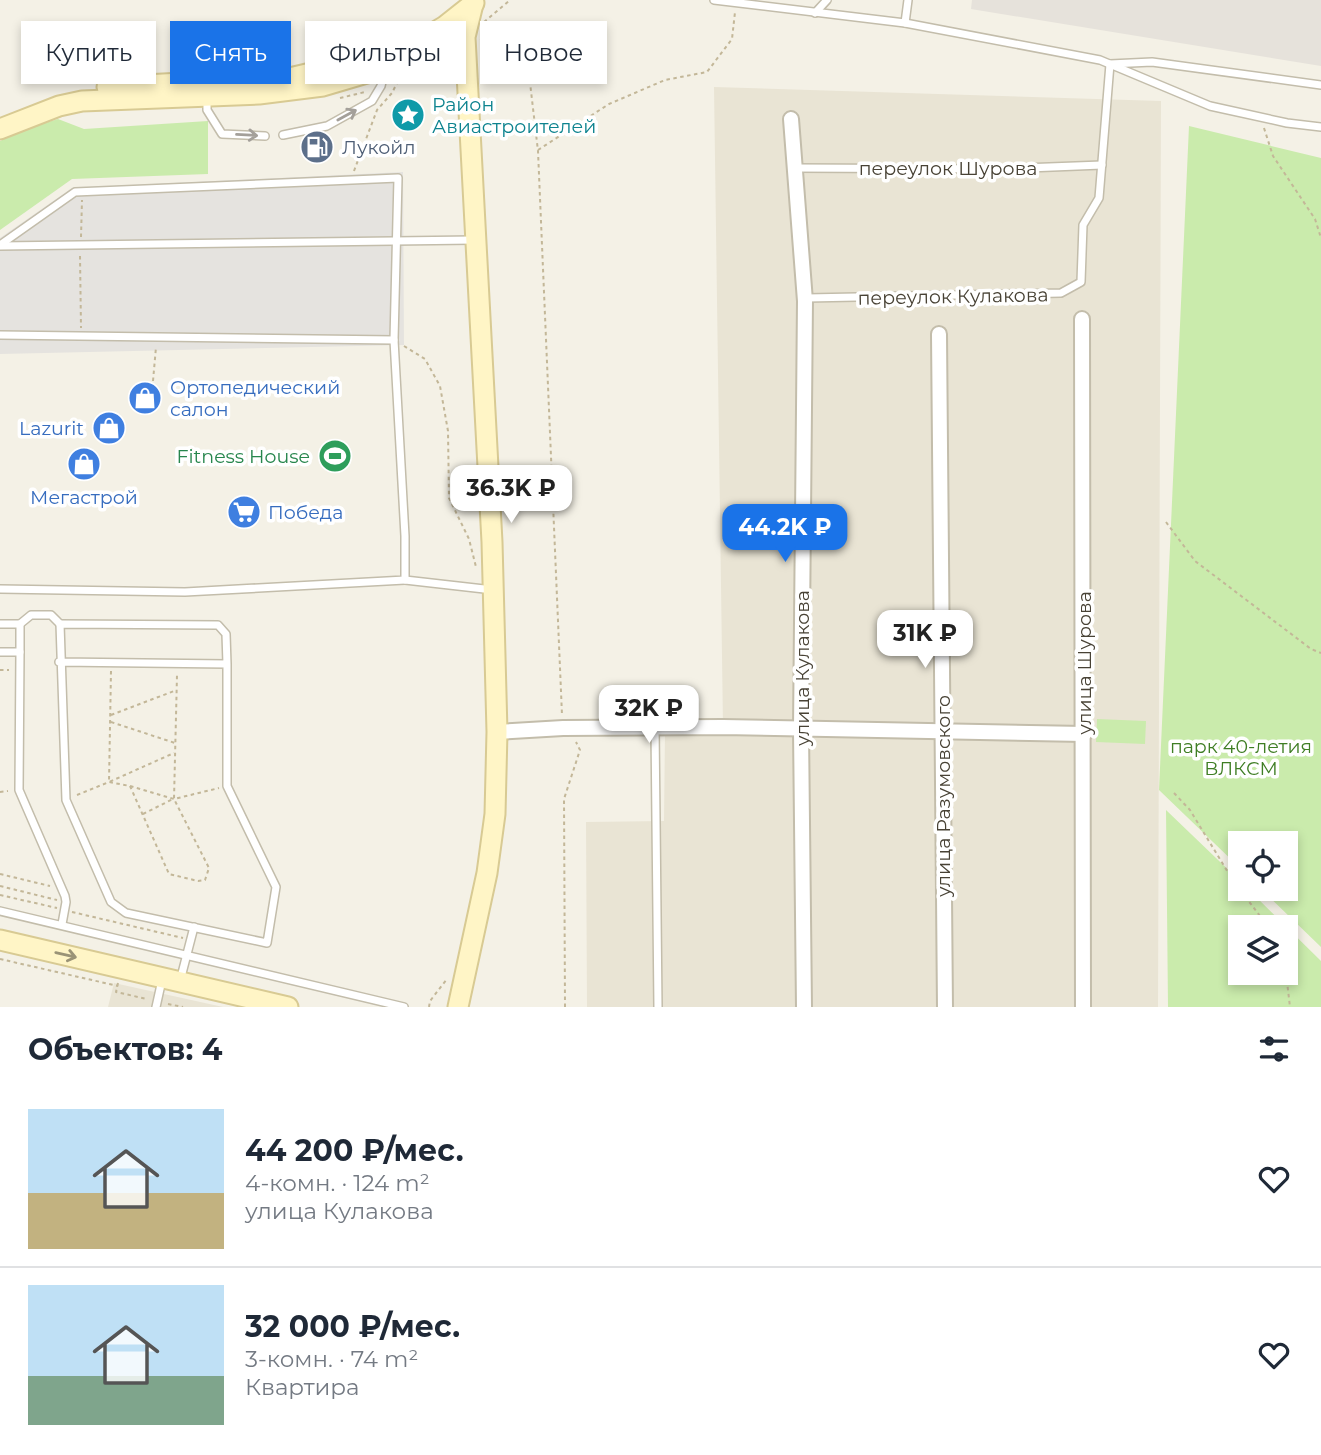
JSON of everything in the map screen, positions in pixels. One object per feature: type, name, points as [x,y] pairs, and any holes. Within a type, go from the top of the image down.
[{"type":"street","points":[[466,28],[469,1]]},
{"type":"street","points":[[450,21],[469,1]]},
{"type":"street","points":[[0,116],[38,100],[84,89],[260,80],[328,70],[370,57],[469,1]]},
{"type":"street","points":[[458,1007],[487,873],[495,814],[497,732],[488,590],[466,57]]},
{"type":"street","points":[[0,130],[59,106],[82,101],[259,94],[330,84]]},
{"type":"street","name":"улица Кулакова","points":[[791,119],[805,301],[801,730],[804,1007]]},
{"type":"street","name":"улица Шурова","points":[[1082,319],[1083,1007]]},
{"type":"street","name":"улица Разумовского","points":[[939,334],[945,1007]]},
{"type":"street","points":[[497,732],[655,727],[1084,734]]},
{"type":"street","points":[[0,940],[288,1007]]},
{"type":"lane","points":[[715,0],[905,23],[1101,60],[1210,106],[1321,127]]},
{"type":"lane","points":[[815,13],[827,0]]},
{"type":"lane","points":[[905,23],[908,0]]},
{"type":"lane","points":[[1110,64],[1152,62],[1321,85]]},
{"type":"lane","points":[[1102,165],[1110,64]]},
{"type":"lane","points":[[282,135],[327,126],[372,101],[382,84]]},
{"type":"lane","points":[[207,96],[207,110],[222,134],[265,136]]},
{"type":"lane","name":"переулок Шурова","points":[[795,168],[1000,169],[1102,165]]},
{"type":"lane","name":"переулок Кулакова","points":[[807,298],[1061,293],[1081,282],[1083,226],[1099,198],[1102,165]]},
{"type":"lane","points":[[0,245],[75,192],[398,178],[394,341],[405,580]]},
{"type":"lane","points":[[0,245],[475,240]]},
{"type":"lane","points":[[0,335],[394,341]]},
{"type":"lane","points":[[0,589],[185,592],[405,580],[488,590]]},
{"type":"lane","points":[[0,624],[20,624],[31,615],[51,615],[60,624],[218,625],[226,634],[227,786],[276,887],[267,943],[126,913],[111,902],[65,800],[60,624]]},
{"type":"lane","points":[[20,624],[19,790],[62,889],[66,906],[62,924]]},
{"type":"lane","points":[[0,652],[20,652]]},
{"type":"lane","points":[[59,662],[227,664]]},
{"type":"lane","points":[[655,727],[658,1007]]},
{"type":"lane","points":[[0,911],[404,1007]]},
{"type":"lane","points":[[156,1004],[186,954],[194,927]]},
{"type":"path","points":[[538,151],[609,104],[665,80],[706,72],[732,39],[740,2]]},
{"type":"path","points":[[466,37],[514,43],[527,57],[538,151],[563,728],[574,735],[580,750],[564,799],[565,1007]]},
{"type":"path","points":[[350,180],[377,110],[393,93],[393,84]]},
{"type":"path","points":[[1261,117],[1273,156],[1321,224]]},
{"type":"path","points":[[80,336],[82,192]]},
{"type":"path","points":[[1315,219],[1321,239]]},
{"type":"path","points":[[394,341],[425,359],[440,386],[448,431],[449,498],[469,539],[488,590]]},
{"type":"path","points":[[153,381],[156,343]]},
{"type":"path","points":[[1166,522],[1195,561],[1311,649],[1321,653]]},
{"type":"path","points":[[480,561],[488,590]]},
{"type":"path","points":[[109,782],[111,662]]},
{"type":"path","points":[[130,786],[169,874],[198,881],[205,880],[209,868],[174,799],[177,663]]},
{"type":"path","points":[[110,716],[177,690]]},
{"type":"path","points":[[110,722],[175,743]]},
{"type":"path","points":[[65,800],[175,753]]},
{"type":"path","points":[[109,782],[174,799]]},
{"type":"path","points":[[143,814],[174,799],[227,786]]},
{"type":"path","points":[[1174,793],[1190,810],[1233,879],[1259,915]]},
{"type":"path","points":[[0,874],[62,889]]},
{"type":"path","points":[[0,886],[190,940]]},
{"type":"path","points":[[0,895],[66,906]]},
{"type":"path","points":[[0,959],[118,986]]},
{"type":"path","points":[[429,1007],[430,1001],[447,979]]},
{"type":"path","points":[[1287,985],[1290,1007]]},
{"type":"path","points":[[156,1004],[183,1007]]},
{"type":"shaded area","points":[[972,0],[1321,0],[1321,66],[971,9]]},
{"type":"shaded area","points":[[714,87],[1161,101],[1158,1007],[587,1007],[586,822],[664,821],[665,733],[723,727]]},
{"type":"shaded area","points":[[403,172],[404,345],[0,354],[0,238],[72,188]]},
{"type":"shaded area","points":[[114,983],[223,1007],[108,1007]]},
{"type":"green space","points":[[58,119],[84,129],[208,121],[208,174],[72,179],[0,230],[0,141]]},
{"type":"green space","name":"парк 40-летия ВЛКСМ","points":[[1189,126],[1321,158],[1321,947],[1298,925],[1298,915],[1288,915],[1273,901],[1298,901],[1298,831],[1228,831],[1228,856],[1159,790]]},
{"type":"green space","points":[[1097,719],[1146,721],[1145,744],[1096,742]]},
{"type":"green space","points":[[1166,810],[1228,870],[1228,901],[1260,901],[1274,915],[1228,915],[1228,985],[1298,985],[1298,938],[1321,961],[1321,1007],[1168,1007]]},
{"type":"place","name":"Район Авиастроителей","points":[[408,115]]},
{"type":"place","name":"Лукойл","points":[[317,147]]},
{"type":"place","name":"Ортопедический салон","points":[[145,398]]},
{"type":"place","name":"Lazurit","points":[[109,428]]},
{"type":"place","name":"Fitness House","points":[[335,456]]},
{"type":"place","name":"Мегастрой","points":[[84,464]]},
{"type":"place","name":"Победа","points":[[244,512]]}]
